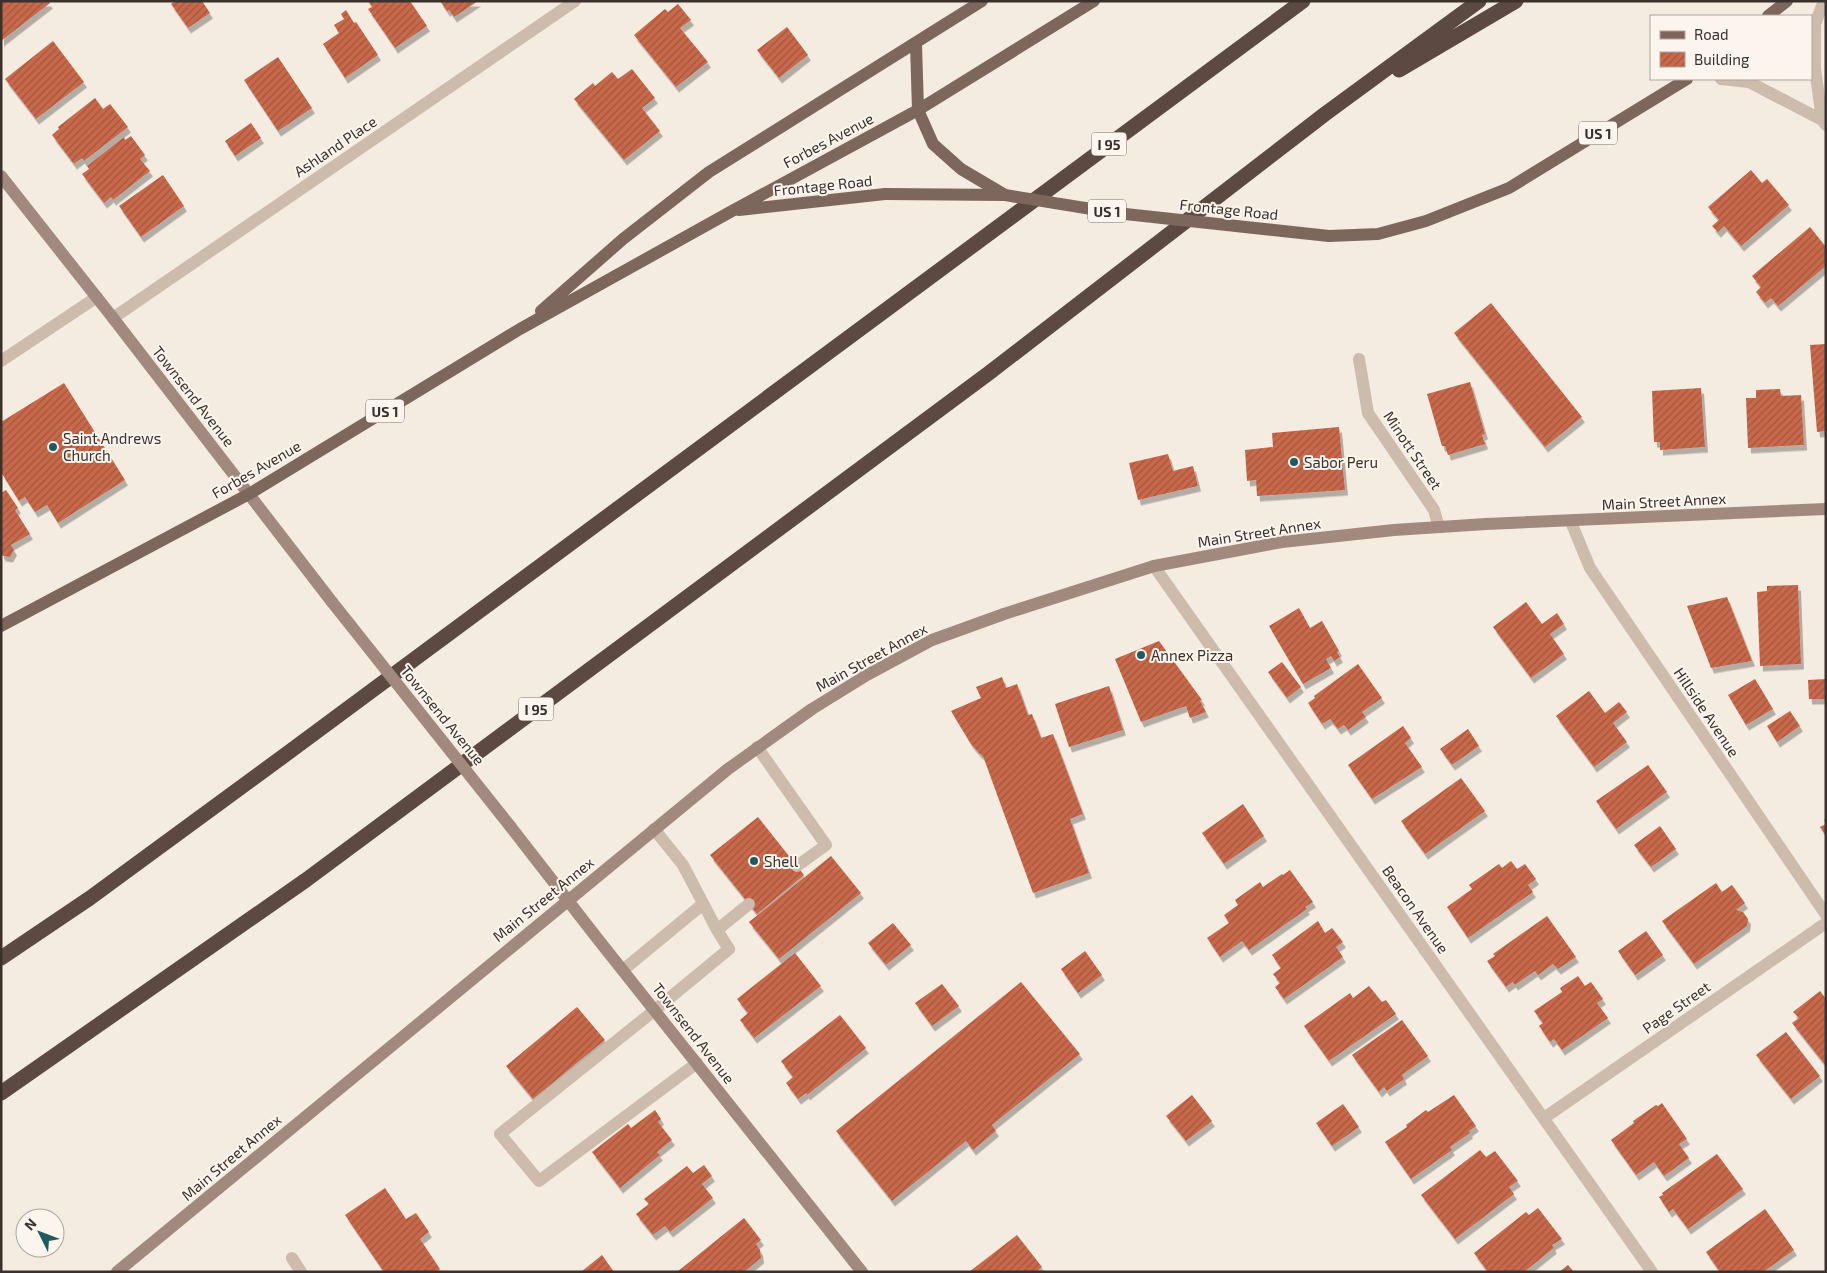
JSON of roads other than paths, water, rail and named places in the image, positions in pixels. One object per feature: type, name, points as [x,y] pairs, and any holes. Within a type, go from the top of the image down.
[{"type":"highway","name":"I 95","points":[[1,958],[90,898],[293,750],[1303,1]]},
{"type":"highway","name":"I 95","points":[[1,1093],[306,880],[989,373],[1325,114],[1479,1]]},
{"type":"highway","points":[[1325,114],[1516,1]]},
{"type":"main road","name":"Forbes Avenue","points":[[520,329],[623,239],[709,172],[982,1]]},
{"type":"main road","name":"Forbes Avenue","points":[[1,626],[249,494],[520,329],[918,110],[1094,1]]},
{"type":"main road","points":[[1769,15],[1787,1]]},
{"type":"main road","points":[[916,44],[918,110],[933,144],[961,169],[1005,195]]},
{"type":"main road","name":"Frontage Road","points":[[732,211],[885,194],[1005,195],[1116,213],[1329,236],[1378,234],[1426,221],[1509,188],[1685,80]]},
{"type":"main road","name":"Townsend Avenue","points":[[1,176],[97,297],[332,602],[862,1272]]},
{"type":"main road","name":"Main Street Annex","points":[[117,1272],[654,829],[757,747],[812,709],[867,675],[932,640],[1004,614],[1154,566],[1282,542],[1439,527],[1826,509]]},
{"type":"street","name":"Ashland Place","points":[[113,318],[575,1]]},
{"type":"street","points":[[1824,1],[1815,24],[1815,68],[1824,123]]},
{"type":"street","points":[[1730,80],[1749,82],[1824,123]]},
{"type":"street","points":[[1,361],[97,297]]},
{"type":"street","name":"Minott Street","points":[[1359,359],[1368,413],[1426,497],[1434,510],[1439,527]]},
{"type":"street","name":"Hillside Avenue","points":[[1571,522],[1590,568],[1826,915]]},
{"type":"street","name":"Beacon Avenue","points":[[1154,566],[1652,1272]]},
{"type":"street","points":[[757,747],[826,845],[797,866]]},
{"type":"street","points":[[654,829],[683,866],[729,949],[500,1134],[539,1181],[697,1063]]},
{"type":"street","points":[[623,970],[704,904]]},
{"type":"street","points":[[717,930],[749,904]]},
{"type":"street","name":"Page Street","points":[[1544,1118],[1826,923]]},
{"type":"street","points":[[292,1258],[301,1272]]},
{"type":"place","name":"Saint Andrews Church","points":[[53,447]]},
{"type":"place","name":"Sabor Peru","points":[[1294,462]]},
{"type":"place","name":"Annex Pizza","points":[[1141,655]]},
{"type":"place","name":"Shell","points":[[754,861]]}]
